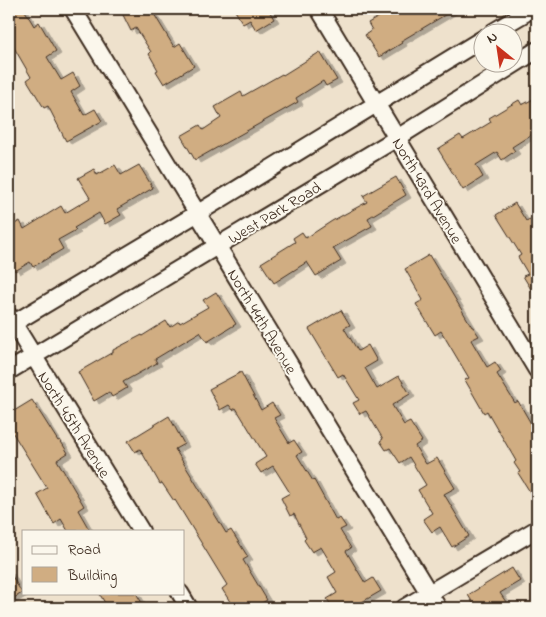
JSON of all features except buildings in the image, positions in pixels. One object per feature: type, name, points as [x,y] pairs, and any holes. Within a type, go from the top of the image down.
[{"type":"street","name":"North 44th Avenue","points":[[73,9],[438,608]]},
{"type":"street","name":"North 43rd Avenue","points":[[319,9],[537,370]]},
{"type":"street","points":[[509,22],[532,9]]},
{"type":"street","points":[[10,322],[198,213],[474,44]]},
{"type":"street","name":"West Park Road","points":[[9,371],[396,138],[537,50]]},
{"type":"street","name":"North 45th Avenue","points":[[10,322],[140,530]]},
{"type":"street","points":[[404,608],[537,529]]},
{"type":"street","points":[[181,594],[189,608]]}]
